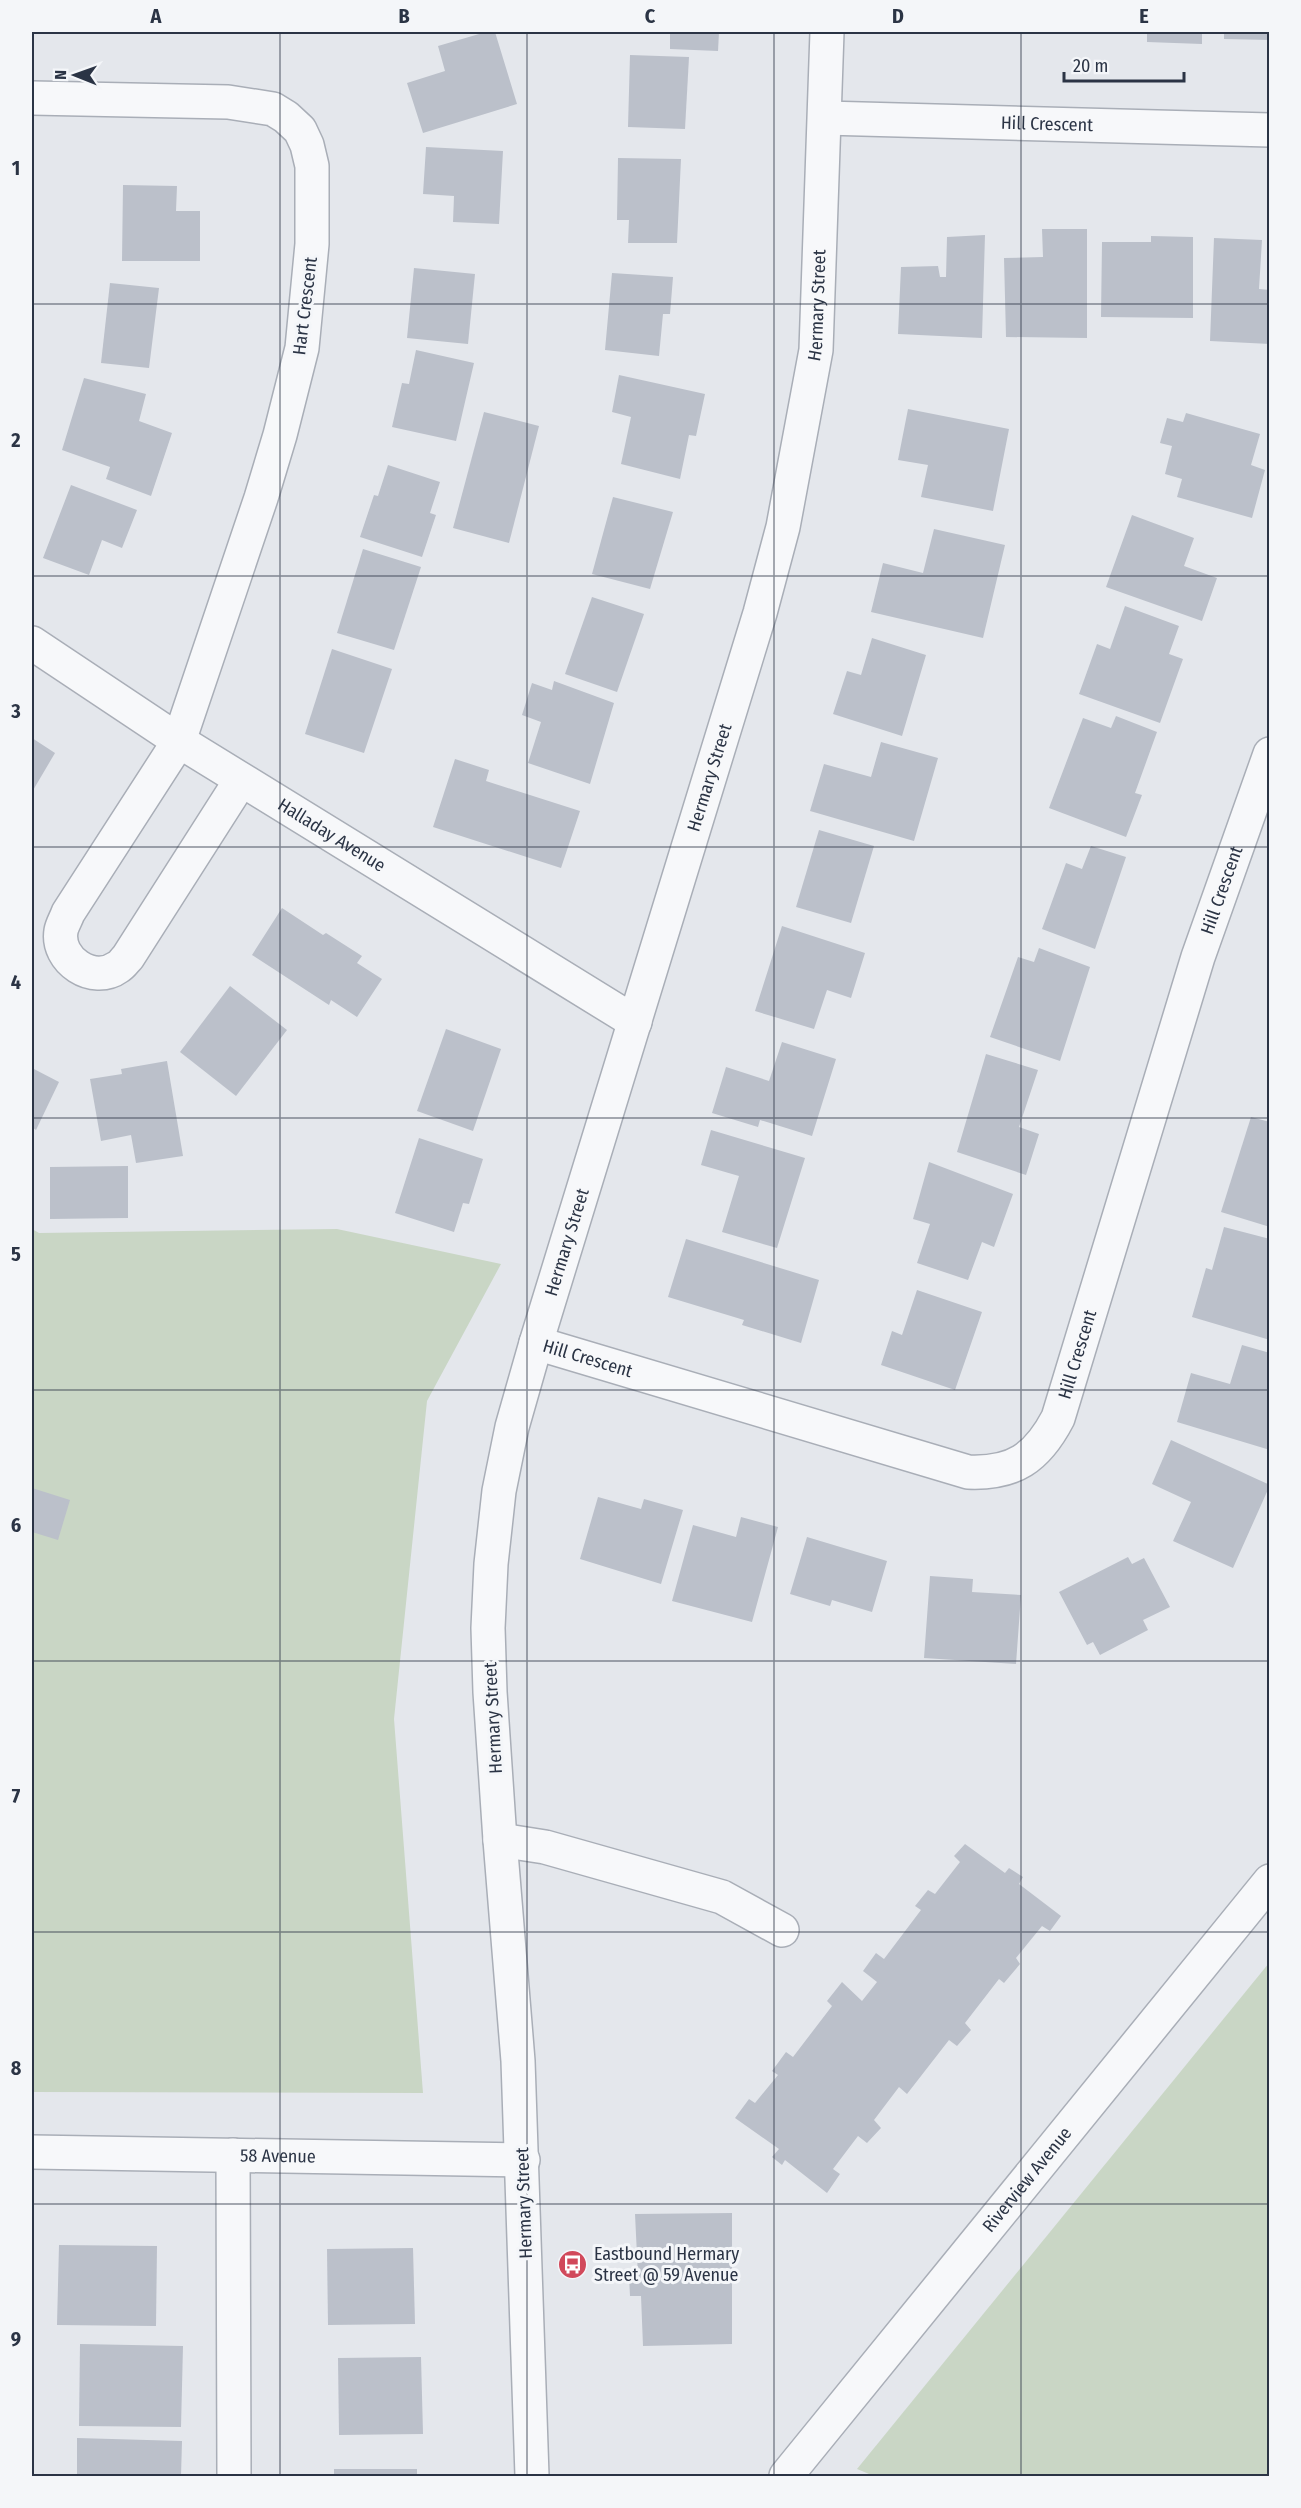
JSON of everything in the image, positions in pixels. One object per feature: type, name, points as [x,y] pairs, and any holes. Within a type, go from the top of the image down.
[{"type":"street","name":"Hermary Street","points":[[532,2476],[518,2061],[490,1692],[488,1628],[491,1564],[500,1491],[512,1427],[760,613],[783,527],[816,350],[827,32]]},
{"type":"street","name":"Hart Crescent","points":[[32,98],[228,102],[273,109],[300,130],[307,145],[312,166],[312,244],[308,299],[295,376],[261,498],[178,741],[68,913],[61,931],[62,947],[68,958],[79,968],[93,973],[108,972],[118,968],[128,957],[241,780]]},
{"type":"street","name":"Hill Crescent","points":[[825,118],[1269,130]]},
{"type":"street","name":"Halladay Avenue","points":[[32,643],[178,741],[635,1022]]},
{"type":"street","name":"Hill Crescent","points":[[536,1343],[968,1472],[988,1473],[1005,1469],[1024,1461],[1036,1452],[1048,1437],[1058,1418],[1198,957],[1269,754]]},
{"type":"street","points":[[500,1840],[546,1847],[722,1897],[782,1930]]},
{"type":"street","name":"Riverview Avenue","points":[[786,2476],[1269,1881]]},
{"type":"street","name":"58 Avenue","points":[[32,2152],[523,2160]]},
{"type":"street","points":[[234,2155],[234,2476]]},
{"type":"street","points":[[531,2429],[550,2476]]},
{"type":"green space","points":[[32,1229],[39,1233],[337,1229],[501,1264],[427,1401],[394,1719],[423,2093],[32,2092]]},
{"type":"green space","points":[[1269,1963],[1269,2476],[874,2476],[857,2469]]},
{"type":"building","points":[[486,32],[495,32],[517,104],[423,133],[407,83],[445,71],[438,46]]},
{"type":"building","points":[[670,32],[719,32],[718,51],[670,49]]},
{"type":"building","points":[[1147,32],[1202,32],[1202,44],[1147,42]]},
{"type":"building","points":[[1224,32],[1270,32],[1270,40],[1224,39]]},
{"type":"building","points":[[630,55],[689,57],[685,129],[628,127]]},
{"type":"building","points":[[426,147],[503,151],[499,224],[453,222],[454,196],[423,194]]},
{"type":"building","points":[[618,158],[681,159],[677,243],[628,243],[629,220],[617,220]]},
{"type":"building","points":[[123,185],[177,186],[176,211],[200,211],[200,261],[122,261]]},
{"type":"building","points":[[1042,229],[1087,229],[1087,338],[1006,337],[1004,258],[1043,257]]},
{"type":"building","points":[[985,235],[982,338],[898,334],[901,267],[938,266],[940,277],[946,277],[947,237]]},
{"type":"building","points":[[1151,236],[1193,237],[1193,318],[1101,317],[1102,242],[1151,242]]},
{"type":"building","points":[[1214,238],[1262,240],[1259,289],[1270,290],[1270,344],[1210,341]]},
{"type":"building","points":[[414,268],[475,274],[468,344],[407,338]]},
{"type":"building","points":[[612,273],[673,277],[670,314],[663,314],[659,356],[605,350]]},
{"type":"building","points":[[110,283],[159,288],[149,368],[101,363]]},
{"type":"building","points":[[416,350],[474,363],[456,441],[392,427],[402,383],[409,384]]},
{"type":"building","points":[[619,375],[705,394],[696,436],[689,435],[680,479],[621,464],[631,417],[612,412]]},
{"type":"building","points":[[84,378],[146,394],[139,421],[172,433],[151,496],[106,479],[110,467],[62,450]]},
{"type":"building","points":[[908,409],[1009,429],[993,511],[921,497],[928,465],[898,460]]},
{"type":"building","points":[[484,412],[539,426],[509,543],[453,528]]},
{"type":"building","points":[[1186,413],[1260,434],[1251,465],[1265,470],[1252,518],[1177,497],[1182,479],[1165,474],[1172,446],[1160,443],[1167,418],[1183,422]]},
{"type":"building","points":[[388,465],[440,482],[430,513],[436,515],[422,557],[360,537],[374,495],[378,496]]},
{"type":"building","points":[[71,485],[137,510],[122,548],[102,540],[89,575],[43,558]]},
{"type":"building","points":[[613,497],[673,512],[650,589],[592,574]]},
{"type":"building","points":[[1132,515],[1194,538],[1184,566],[1217,578],[1202,621],[1106,587]]},
{"type":"building","points":[[934,529],[1005,545],[983,638],[871,612],[883,563],[923,573]]},
{"type":"building","points":[[363,549],[421,567],[394,650],[337,633]]},
{"type":"building","points":[[592,597],[644,614],[617,692],[565,674]]},
{"type":"building","points":[[1125,606],[1179,626],[1169,654],[1183,659],[1160,723],[1079,694],[1097,644],[1110,649]]},
{"type":"building","points":[[872,638],[926,655],[902,736],[833,714],[847,671],[861,675]]},
{"type":"building","points":[[332,649],[392,669],[364,753],[305,734]]},
{"type":"building","points":[[554,681],[614,703],[590,784],[528,763],[541,722],[522,715],[532,683],[552,690]]},
{"type":"building","points":[[1116,716],[1157,732],[1135,793],[1142,795],[1126,837],[1049,808],[1083,718],[1111,728]]},
{"type":"building","points":[[32,738],[55,753],[32,792]]},
{"type":"building","points":[[881,742],[938,758],[914,841],[810,811],[824,764],[871,777]]},
{"type":"building","points":[[455,759],[489,770],[486,781],[580,811],[561,868],[433,827]]},
{"type":"building","points":[[819,830],[874,846],[851,923],[796,907]]},
{"type":"building","points":[[1091,846],[1126,857],[1095,949],[1042,929],[1066,863],[1082,869]]},
{"type":"building","points":[[282,908],[323,935],[326,933],[362,956],[357,963],[382,979],[357,1017],[331,1000],[329,1005],[252,955]]},
{"type":"building","points":[[782,926],[865,953],[851,998],[827,990],[814,1029],[755,1011]]},
{"type":"building","points":[[1039,948],[1090,967],[1060,1061],[990,1037],[1018,957],[1034,962]]},
{"type":"building","points":[[230,986],[287,1030],[236,1096],[180,1052]]},
{"type":"building","points":[[446,1029],[501,1049],[473,1131],[417,1111]]},
{"type":"building","points":[[782,1042],[836,1059],[812,1136],[760,1120],[758,1127],[712,1113],[726,1067],[769,1081]]},
{"type":"building","points":[[986,1054],[1038,1070],[1019,1127],[1039,1134],[1026,1175],[957,1152]]},
{"type":"building","points":[[167,1061],[183,1156],[136,1163],[131,1135],[101,1141],[90,1079],[122,1074],[121,1069]]},
{"type":"building","points":[[32,1068],[59,1082],[36,1130],[32,1127]]},
{"type":"building","points":[[1251,1117],[1270,1122],[1270,1227],[1221,1212]]},
{"type":"building","points":[[711,1130],[805,1158],[777,1248],[722,1232],[739,1176],[701,1165]]},
{"type":"building","points":[[419,1138],[483,1159],[469,1204],[463,1203],[454,1232],[395,1213]]},
{"type":"building","points":[[929,1162],[1013,1194],[994,1247],[982,1242],[968,1280],[917,1263],[930,1224],[913,1219]]},
{"type":"building","points":[[128,1166],[128,1218],[50,1219],[50,1167]]},
{"type":"building","points":[[1224,1227],[1270,1239],[1270,1340],[1192,1317],[1206,1268],[1212,1270]]},
{"type":"building","points":[[686,1239],[819,1280],[801,1343],[742,1325],[744,1320],[668,1297]]},
{"type":"building","points":[[917,1290],[982,1312],[955,1390],[881,1365],[892,1331],[902,1335]]},
{"type":"building","points":[[1242,1345],[1270,1353],[1270,1450],[1177,1422],[1191,1373],[1230,1384]]},
{"type":"building","points":[[1171,1440],[1270,1485],[1233,1568],[1173,1541],[1191,1502],[1152,1484]]},
{"type":"building","points":[[32,1488],[70,1500],[58,1540],[32,1532]]},
{"type":"building","points":[[598,1497],[641,1509],[644,1499],[683,1510],[661,1584],[580,1559]]},
{"type":"building","points":[[741,1517],[778,1527],[752,1622],[672,1601],[693,1525],[736,1537]]},
{"type":"building","points":[[807,1537],[887,1561],[872,1612],[832,1600],[830,1606],[790,1594]]},
{"type":"building","points":[[1128,1557],[1132,1564],[1144,1558],[1170,1607],[1143,1620],[1148,1630],[1100,1655],[1093,1642],[1087,1645],[1059,1592]]},
{"type":"building","points":[[930,1576],[973,1579],[972,1592],[1021,1595],[1016,1664],[924,1658]]},
{"type":"building","points":[[965,1844],[1005,1873],[1009,1868],[1023,1877],[1019,1884],[1061,1916],[1050,1931],[1042,1926],[1016,1958],[1020,1964],[1004,1983],[999,1979],[965,2023],[971,2030],[957,2046],[949,2040],[907,2094],[899,2087],[874,2120],[881,2128],[867,2143],[858,2136],[833,2169],[840,2174],[827,2193],[785,2160],[782,2165],[772,2157],[779,2149],[735,2118],[749,2099],[755,2103],[778,2075],[772,2071],[786,2052],[793,2057],[832,2006],[827,2001],[842,1982],[862,2001],[877,1982],[863,1971],[876,1953],[884,1959],[921,1910],[915,1906],[928,1890],[935,1894],[960,1862],[954,1856]]},
{"type":"building","points":[[732,2213],[732,2344],[643,2346],[641,2296],[630,2296],[629,2276],[638,2276],[635,2214]]},
{"type":"building","points":[[59,2245],[157,2246],[156,2326],[57,2325]]},
{"type":"building","points":[[413,2248],[415,2324],[328,2325],[327,2249]]},
{"type":"building","points":[[80,2344],[183,2346],[181,2427],[79,2426]]},
{"type":"building","points":[[421,2357],[423,2434],[339,2435],[338,2358]]},
{"type":"building","points":[[77,2438],[182,2441],[181,2476],[77,2476]]},
{"type":"building","points":[[334,2469],[417,2469],[417,2476],[334,2476]]},
{"type":"place","name":"Eastbound Hermary Street @ 59 Avenue","points":[[573,2264]]}]
